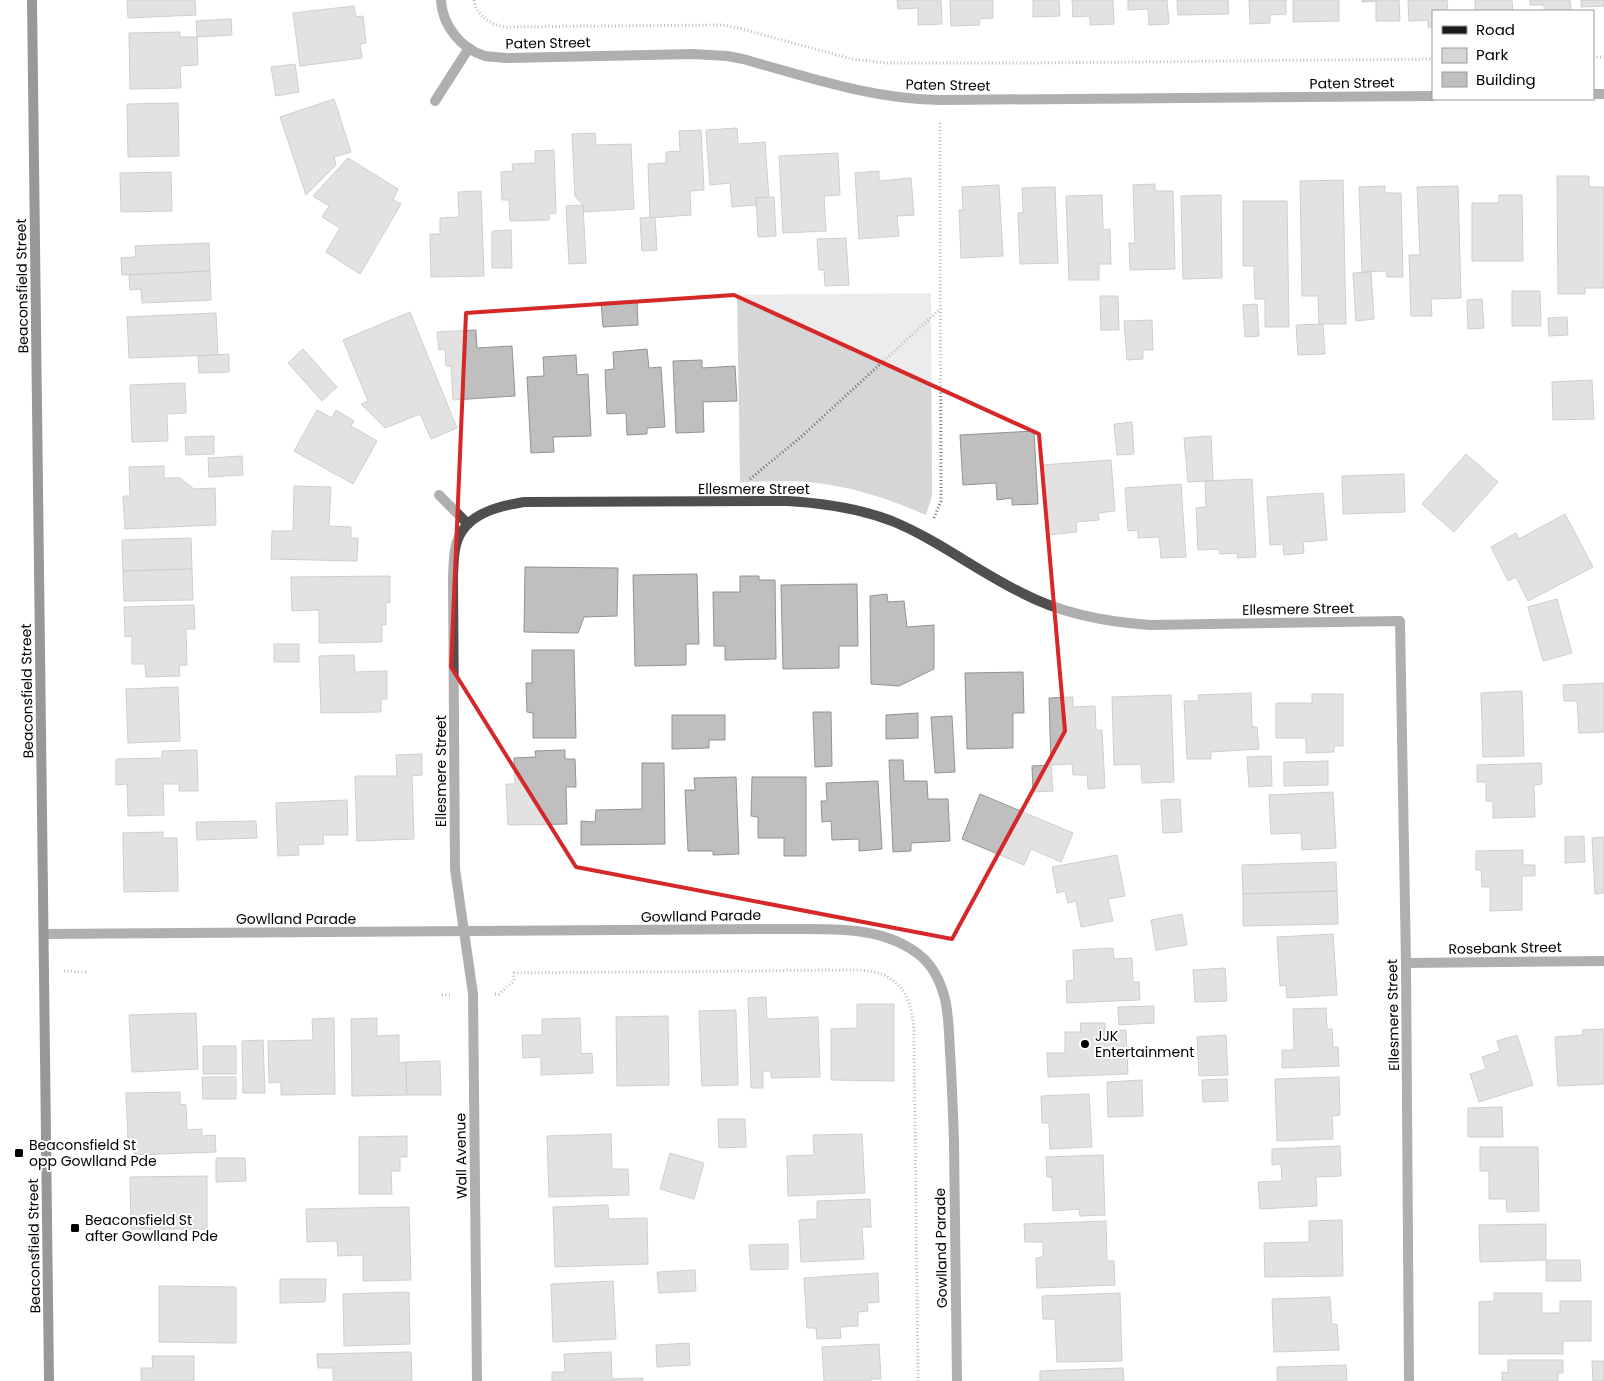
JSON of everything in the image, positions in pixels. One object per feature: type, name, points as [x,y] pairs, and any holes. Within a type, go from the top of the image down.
[{"type":"main road","name":"Beaconsfield Street","points":[[32,0],[49,1381]]},
{"type":"street","name":"Paten Street","points":[[441,0],[446,21],[456,37],[469,48],[485,56],[504,58],[693,54],[727,56],[874,94],[902,98],[940,100],[1432,96]]},
{"type":"street","points":[[434,101],[469,48]]},
{"type":"street","points":[[439,495],[468,524]]},
{"type":"street","name":"Ellesmere Street","points":[[463,932],[455,869],[454,553],[458,539],[468,524],[476,518],[502,506],[524,502],[787,501],[821,503],[855,510],[891,521],[925,537],[1023,594],[1052,606],[1116,623],[1400,621],[1406,963],[1409,1381]]},
{"type":"street","name":"Gowlland Parade","points":[[44,934],[776,929],[860,931],[888,937],[912,950],[932,968],[943,990],[946,1001],[953,1116],[957,1381]]},
{"type":"street","name":"Wall Avenue","points":[[463,932],[473,994],[477,1381]]},
{"type":"street","name":"Rosebank Street","points":[[1406,963],[1604,961]]},
{"type":"path","points":[[474,0],[480,14],[487,21],[494,25],[505,27],[722,25],[852,58],[887,62],[1050,63],[1432,58]]},
{"type":"path","points":[[925,537],[941,501],[940,100]]},
{"type":"path","points":[[722,502],[802,436],[940,310]]},
{"type":"path","points":[[442,995],[499,994],[514,981],[514,973],[858,970],[871,971],[895,981],[904,989],[909,1001],[913,1015],[914,1032],[918,1381]]},
{"type":"highlighted area","points":[[734,295],[1039,434],[1065,731],[952,939],[576,867],[451,667],[466,313]]},
{"type":"green space","points":[[931,293],[932,496],[926,515],[877,496],[828,484],[793,481],[740,482],[737,295]]},
{"type":"building","points":[[127,0],[195,0],[196,15],[128,18]]},
{"type":"building","points":[[897,0],[941,0],[942,24],[918,25],[918,8],[898,9]]},
{"type":"building","points":[[950,0],[993,0],[993,18],[979,19],[980,25],[951,26]]},
{"type":"building","points":[[1033,0],[1059,0],[1060,16],[1033,17]]},
{"type":"building","points":[[1072,0],[1113,0],[1114,24],[1090,25],[1090,16],[1073,17]]},
{"type":"building","points":[[1128,0],[1167,0],[1169,24],[1149,25],[1148,9],[1128,10]]},
{"type":"building","points":[[1177,0],[1228,0],[1229,14],[1178,15]]},
{"type":"building","points":[[1249,0],[1286,0],[1286,14],[1270,15],[1270,23],[1250,24]]},
{"type":"building","points":[[1293,0],[1339,0],[1339,21],[1293,22]]},
{"type":"building","points":[[1362,0],[1399,0],[1400,21],[1376,21],[1376,1],[1362,2]]},
{"type":"building","points":[[1408,0],[1447,0],[1448,10],[1432,10],[1432,27],[1428,27],[1428,20],[1409,21]]},
{"type":"building","points":[[1475,0],[1512,0],[1513,10],[1475,10]]},
{"type":"building","points":[[1530,0],[1570,0],[1571,10],[1544,10],[1544,5],[1530,5]]},
{"type":"building","points":[[1581,0],[1604,0],[1604,6],[1581,7]]},
{"type":"building","points":[[354,6],[356,17],[363,16],[366,43],[360,44],[362,58],[300,66],[293,13]]},
{"type":"building","points":[[231,19],[232,35],[197,37],[196,21]]},
{"type":"building","points":[[180,32],[180,37],[197,37],[198,65],[180,66],[181,88],[130,89],[129,33]]},
{"type":"building","points":[[295,64],[299,92],[276,96],[271,67]]},
{"type":"building","points":[[334,99],[351,152],[334,157],[336,165],[306,195],[280,117]]},
{"type":"building","points":[[178,103],[179,156],[128,157],[127,104]]},
{"type":"building","points":[[737,128],[738,144],[765,142],[769,198],[756,198],[756,205],[732,207],[730,183],[710,185],[706,130]]},
{"type":"building","points":[[701,130],[704,190],[690,191],[691,215],[650,218],[648,164],[666,163],[666,152],[680,151],[679,131]]},
{"type":"building","points":[[595,133],[596,145],[631,144],[634,209],[583,212],[583,205],[575,196],[572,134]]},
{"type":"building","points":[[554,150],[556,213],[549,214],[549,220],[510,221],[509,200],[502,200],[501,172],[513,171],[512,164],[535,163],[535,151]]},
{"type":"building","points":[[838,153],[840,195],[824,196],[826,231],[783,233],[779,156]]},
{"type":"building","points":[[348,158],[398,189],[393,200],[401,204],[360,274],[326,252],[340,228],[322,217],[329,206],[313,196]]},
{"type":"building","points":[[879,171],[879,181],[911,178],[914,215],[897,216],[899,236],[859,239],[855,173]]},
{"type":"building","points":[[171,172],[172,211],[121,212],[120,173]]},
{"type":"building","points":[[1557,176],[1589,176],[1589,187],[1604,187],[1604,288],[1585,288],[1585,294],[1558,294]]},
{"type":"building","points":[[1343,180],[1346,324],[1319,324],[1318,296],[1302,296],[1300,181]]},
{"type":"building","points":[[1155,184],[1155,191],[1173,191],[1175,269],[1130,270],[1129,243],[1135,243],[1133,185]]},
{"type":"building","points":[[999,185],[1003,256],[961,258],[959,210],[963,210],[962,187]]},
{"type":"building","points":[[1385,186],[1385,193],[1401,193],[1403,277],[1387,277],[1386,271],[1362,272],[1359,187]]},
{"type":"building","points":[[1458,186],[1461,298],[1431,299],[1432,316],[1411,316],[1409,255],[1420,255],[1417,187]]},
{"type":"building","points":[[1055,187],[1058,263],[1020,264],[1018,213],[1023,212],[1022,188]]},
{"type":"building","points":[[481,191],[484,276],[431,277],[430,234],[440,234],[440,218],[459,217],[458,192]]},
{"type":"building","points":[[1102,195],[1103,230],[1110,229],[1111,264],[1099,264],[1099,280],[1069,280],[1066,196]]},
{"type":"building","points":[[1221,195],[1222,278],[1183,279],[1181,196]]},
{"type":"building","points":[[1499,195],[1522,195],[1523,261],[1472,261],[1472,203],[1499,203]]},
{"type":"building","points":[[774,197],[776,236],[758,237],[756,198]]},
{"type":"building","points":[[1243,201],[1287,201],[1289,327],[1265,327],[1265,299],[1255,299],[1254,266],[1243,266]]},
{"type":"building","points":[[583,205],[586,263],[569,264],[566,206]]},
{"type":"building","points":[[655,217],[657,250],[642,251],[640,218]]},
{"type":"building","points":[[511,230],[512,268],[492,268],[492,231]]},
{"type":"building","points":[[846,238],[849,285],[825,286],[824,270],[819,270],[817,239]]},
{"type":"building","points":[[209,243],[210,271],[122,275],[121,258],[136,257],[135,246]]},
{"type":"building","points":[[210,271],[211,300],[142,303],[141,289],[130,290],[129,275]]},
{"type":"building","points":[[1371,272],[1374,319],[1356,321],[1353,273]]},
{"type":"building","points":[[1512,291],[1540,291],[1541,326],[1512,326]]},
{"type":"building","points":[[1100,296],[1118,296],[1119,330],[1101,330]]},
{"type":"building","points":[[1482,299],[1484,328],[1468,329],[1467,300]]},
{"type":"building","points":[[637,300],[638,325],[603,327],[601,302]]},
{"type":"building","points":[[1257,304],[1259,336],[1245,337],[1243,305]]},
{"type":"building","points":[[410,312],[457,428],[431,439],[420,414],[385,428],[361,404],[368,401],[343,340]]},
{"type":"building","points":[[216,313],[218,355],[129,358],[127,317]]},
{"type":"building","points":[[1567,317],[1568,335],[1549,336],[1548,318]]},
{"type":"building","points":[[1152,320],[1153,350],[1143,350],[1143,359],[1127,360],[1124,321]]},
{"type":"building","points":[[1323,324],[1325,354],[1298,355],[1296,325]]},
{"type":"building","points":[[476,330],[477,348],[512,346],[515,396],[453,400],[451,366],[446,366],[445,349],[439,350],[437,332]]},
{"type":"building","points":[[303,349],[337,387],[322,401],[288,363]]},
{"type":"building","points":[[647,349],[649,368],[661,367],[665,427],[647,428],[647,434],[627,435],[626,413],[607,414],[605,370],[614,369],[613,352]]},
{"type":"building","points":[[229,354],[229,372],[199,373],[198,356]]},
{"type":"building","points":[[576,355],[577,375],[588,374],[591,436],[553,437],[554,452],[531,453],[527,377],[544,376],[543,357]]},
{"type":"building","points":[[702,360],[702,368],[735,366],[737,401],[703,402],[704,432],[676,433],[673,361]]},
{"type":"building","points":[[1592,380],[1594,419],[1553,420],[1552,382]]},
{"type":"building","points":[[185,383],[186,413],[167,414],[168,441],[132,442],[130,385]]},
{"type":"building","points":[[317,410],[332,418],[336,410],[354,421],[351,426],[377,441],[353,484],[294,451]]},
{"type":"building","points":[[1132,422],[1134,454],[1117,455],[1114,424]]},
{"type":"building","points":[[1034,431],[1038,504],[1012,505],[1012,498],[997,500],[996,483],[963,485],[960,435]]},
{"type":"building","points":[[214,436],[214,454],[186,455],[185,437]]},
{"type":"building","points":[[1211,436],[1213,481],[1188,482],[1184,438]]},
{"type":"building","points":[[1466,454],[1498,482],[1454,532],[1422,504]]},
{"type":"building","points":[[242,456],[243,475],[209,477],[208,458]]},
{"type":"building","points":[[1111,460],[1115,511],[1098,513],[1099,520],[1076,522],[1077,532],[1047,535],[1042,465]]},
{"type":"building","points":[[164,466],[164,478],[180,478],[194,489],[215,488],[216,525],[125,529],[123,496],[130,496],[129,467]]},
{"type":"building","points":[[1404,474],[1405,512],[1343,514],[1342,476]]},
{"type":"building","points":[[1252,479],[1256,557],[1237,558],[1238,553],[1220,554],[1219,549],[1198,550],[1196,508],[1206,507],[1205,481]]},
{"type":"building","points":[[1181,484],[1186,557],[1161,558],[1159,537],[1138,538],[1138,530],[1128,531],[1125,488]]},
{"type":"building","points":[[294,486],[331,487],[329,526],[351,527],[351,538],[358,538],[357,561],[271,559],[272,531],[293,531]]},
{"type":"building","points":[[1323,493],[1327,540],[1303,542],[1304,553],[1284,555],[1283,544],[1270,545],[1267,497]]},
{"type":"building","points":[[1565,514],[1593,567],[1528,601],[1516,577],[1508,581],[1491,547],[1516,533],[1519,539]]},
{"type":"building","points":[[191,538],[192,569],[123,571],[122,540]]},
{"type":"building","points":[[525,567],[618,568],[617,616],[584,617],[578,633],[524,632]]},
{"type":"building","points":[[192,569],[193,600],[124,601],[123,571]]},
{"type":"building","points":[[697,574],[699,644],[686,644],[686,665],[635,666],[633,575]]},
{"type":"building","points":[[390,576],[390,603],[386,602],[386,625],[382,624],[382,642],[319,643],[319,610],[292,611],[291,577]]},
{"type":"building","points":[[740,576],[759,576],[759,580],[775,580],[776,659],[725,660],[725,646],[714,646],[713,592],[740,592]]},
{"type":"building","points":[[857,584],[858,646],[839,646],[839,668],[783,669],[781,585]]},
{"type":"building","points":[[887,594],[888,602],[904,601],[907,627],[934,625],[934,669],[899,686],[871,684],[870,596]]},
{"type":"building","points":[[1557,599],[1572,653],[1543,661],[1528,607]]},
{"type":"building","points":[[194,605],[195,629],[186,629],[187,665],[179,665],[180,676],[146,677],[145,664],[132,664],[132,636],[125,637],[124,607]]},
{"type":"building","points":[[274,644],[299,644],[299,662],[274,662]]},
{"type":"building","points":[[532,650],[574,650],[576,738],[533,738],[533,713],[527,712],[526,683],[532,683]]},
{"type":"building","points":[[354,655],[355,672],[387,671],[387,699],[381,699],[381,712],[321,713],[319,656]]},
{"type":"building","points":[[1023,672],[1024,713],[1013,713],[1013,748],[967,749],[965,673]]},
{"type":"building","points":[[1604,683],[1604,732],[1579,733],[1577,701],[1564,701],[1563,685]]},
{"type":"building","points":[[178,687],[180,741],[128,743],[126,689]]},
{"type":"building","points":[[1522,691],[1524,756],[1483,757],[1481,693]]},
{"type":"building","points":[[1251,693],[1252,727],[1257,727],[1259,749],[1211,752],[1211,759],[1187,759],[1184,701],[1199,701],[1198,695]]},
{"type":"building","points":[[1312,694],[1343,694],[1343,746],[1334,746],[1334,752],[1306,753],[1306,738],[1276,738],[1276,703],[1312,703]]},
{"type":"building","points":[[1171,695],[1174,782],[1142,783],[1141,764],[1114,765],[1112,697]]},
{"type":"building","points":[[1073,697],[1073,707],[1095,706],[1096,730],[1102,730],[1105,788],[1088,789],[1087,775],[1073,775],[1072,764],[1051,765],[1049,698]]},
{"type":"building","points":[[813,712],[831,712],[832,766],[815,767]]},
{"type":"building","points":[[918,713],[918,738],[886,739],[886,715]]},
{"type":"building","points":[[672,715],[725,715],[725,740],[709,740],[709,748],[672,749]]},
{"type":"building","points":[[952,716],[955,772],[935,773],[931,717]]},
{"type":"building","points":[[197,750],[198,791],[179,791],[179,784],[163,784],[164,815],[128,816],[127,784],[116,785],[116,759],[162,758],[162,751]]},
{"type":"building","points":[[565,750],[565,759],[575,759],[576,787],[566,787],[567,824],[508,825],[506,784],[515,784],[514,758],[536,757],[535,751]]},
{"type":"building","points":[[422,754],[422,775],[412,776],[414,839],[357,841],[355,776],[397,776],[396,755]]},
{"type":"building","points":[[1271,756],[1272,786],[1249,787],[1247,757]]},
{"type":"building","points":[[889,760],[903,760],[904,781],[927,781],[928,799],[948,799],[950,841],[911,843],[911,851],[893,852]]},
{"type":"building","points":[[1328,761],[1328,785],[1284,786],[1284,762]]},
{"type":"building","points":[[642,763],[664,763],[665,844],[581,845],[581,821],[595,822],[596,810],[642,809]]},
{"type":"building","points":[[1541,763],[1542,784],[1534,785],[1535,817],[1493,818],[1493,801],[1486,801],[1486,782],[1477,782],[1477,765]]},
{"type":"building","points":[[1051,765],[1053,791],[1033,792],[1032,766]]},
{"type":"building","points":[[736,777],[739,854],[713,855],[713,851],[688,851],[685,790],[695,790],[694,778]]},
{"type":"building","points":[[752,777],[806,777],[806,856],[784,856],[784,838],[758,838],[758,817],[751,816]]},
{"type":"building","points":[[878,781],[882,849],[859,851],[859,839],[832,840],[831,821],[822,822],[821,801],[827,801],[826,783]]},
{"type":"building","points":[[1333,792],[1336,848],[1302,850],[1301,833],[1271,834],[1269,795]]},
{"type":"building","points":[[980,794],[1073,833],[1061,862],[1031,849],[1024,865],[962,839]]},
{"type":"building","points":[[1180,799],[1182,832],[1163,833],[1161,800]]},
{"type":"building","points":[[347,800],[348,835],[323,835],[324,844],[298,845],[299,855],[278,856],[276,803]]},
{"type":"building","points":[[256,821],[257,838],[197,840],[196,822]]},
{"type":"building","points":[[163,832],[163,838],[177,838],[178,891],[124,892],[123,833]]},
{"type":"building","points":[[1584,836],[1585,862],[1565,863],[1565,837]]},
{"type":"building","points":[[1604,837],[1604,893],[1595,894],[1592,838]]},
{"type":"building","points":[[1523,850],[1523,865],[1535,865],[1535,876],[1522,876],[1522,910],[1490,911],[1490,887],[1482,887],[1481,870],[1476,870],[1476,851]]},
{"type":"building","points":[[1117,855],[1125,896],[1108,899],[1113,921],[1081,927],[1076,901],[1068,903],[1065,891],[1057,893],[1052,867]]},
{"type":"building","points":[[1336,862],[1337,891],[1243,894],[1242,865]]},
{"type":"building","points":[[1337,891],[1338,924],[1243,926],[1243,894]]},
{"type":"building","points":[[1182,914],[1187,945],[1156,950],[1151,920]]},
{"type":"building","points":[[1333,934],[1337,995],[1287,998],[1286,985],[1280,986],[1277,937]]},
{"type":"building","points":[[1113,948],[1114,959],[1132,958],[1133,982],[1139,982],[1140,1000],[1067,1003],[1066,981],[1074,980],[1073,950]]},
{"type":"building","points":[[1225,968],[1227,1001],[1195,1002],[1193,970]]},
{"type":"building","points":[[766,997],[767,1019],[818,1017],[820,1077],[771,1078],[771,1071],[763,1071],[763,1088],[751,1088],[748,998]]},
{"type":"building","points":[[857,1004],[894,1004],[894,1081],[831,1080],[831,1029],[857,1028]]},
{"type":"building","points":[[1154,1006],[1154,1023],[1119,1025],[1118,1007]]},
{"type":"building","points":[[1326,1008],[1327,1029],[1332,1029],[1333,1047],[1338,1047],[1339,1066],[1282,1068],[1282,1050],[1294,1050],[1293,1009]]},
{"type":"building","points":[[736,1010],[738,1085],[702,1086],[699,1011]]},
{"type":"building","points":[[196,1013],[198,1069],[132,1072],[129,1015]]},
{"type":"building","points":[[668,1016],[669,1085],[617,1086],[616,1017]]},
{"type":"building","points":[[334,1018],[335,1094],[281,1095],[281,1082],[269,1083],[268,1041],[313,1040],[312,1019]]},
{"type":"building","points":[[377,1018],[377,1036],[399,1035],[399,1063],[406,1062],[407,1095],[352,1096],[351,1019]]},
{"type":"building","points":[[580,1018],[581,1054],[592,1053],[593,1073],[541,1075],[541,1057],[523,1058],[522,1035],[542,1035],[542,1019]]},
{"type":"building","points":[[1080,1023],[1105,1023],[1105,1031],[1126,1030],[1128,1074],[1048,1077],[1047,1053],[1065,1053],[1065,1032],[1081,1032]]},
{"type":"building","points":[[1604,1029],[1604,1084],[1558,1086],[1555,1037],[1583,1035],[1582,1030]]},
{"type":"building","points":[[1226,1035],[1228,1075],[1199,1076],[1197,1037]]},
{"type":"building","points":[[1517,1035],[1533,1085],[1479,1102],[1470,1074],[1486,1069],[1482,1057],[1500,1051],[1497,1041]]},
{"type":"building","points":[[263,1040],[265,1093],[243,1093],[242,1041]]},
{"type":"building","points":[[203,1046],[236,1046],[236,1074],[203,1074]]},
{"type":"building","points":[[440,1061],[441,1095],[407,1095],[406,1062]]},
{"type":"building","points":[[202,1077],[236,1077],[236,1099],[203,1099]]},
{"type":"building","points":[[1339,1077],[1340,1115],[1332,1116],[1333,1139],[1277,1141],[1275,1079]]},
{"type":"building","points":[[1227,1079],[1228,1101],[1203,1102],[1202,1080]]},
{"type":"building","points":[[1142,1080],[1143,1116],[1108,1117],[1107,1082]]},
{"type":"building","points":[[180,1092],[180,1104],[186,1105],[187,1130],[202,1129],[202,1136],[215,1135],[216,1152],[134,1155],[134,1138],[128,1139],[126,1093]]},
{"type":"building","points":[[1089,1094],[1092,1147],[1050,1149],[1049,1123],[1042,1123],[1041,1096]]},
{"type":"building","points":[[1502,1107],[1503,1137],[1468,1137],[1468,1108]]},
{"type":"building","points":[[718,1119],[745,1119],[746,1147],[719,1148]]},
{"type":"building","points":[[611,1134],[612,1169],[628,1169],[629,1195],[549,1197],[547,1136]]},
{"type":"building","points":[[862,1134],[865,1193],[788,1196],[787,1156],[814,1155],[813,1135]]},
{"type":"building","points":[[407,1136],[407,1157],[400,1157],[400,1171],[391,1171],[392,1194],[359,1194],[359,1137]]},
{"type":"building","points":[[1340,1146],[1341,1176],[1316,1177],[1317,1206],[1260,1209],[1258,1182],[1282,1181],[1281,1164],[1272,1165],[1272,1149]]},
{"type":"building","points":[[1480,1147],[1538,1147],[1539,1211],[1507,1212],[1506,1199],[1489,1199],[1489,1171],[1480,1171]]},
{"type":"building","points":[[670,1153],[704,1163],[694,1199],[660,1189]]},
{"type":"building","points":[[1103,1155],[1105,1215],[1080,1216],[1079,1209],[1053,1211],[1052,1177],[1047,1177],[1046,1157]]},
{"type":"building","points":[[216,1158],[245,1158],[246,1181],[216,1182]]},
{"type":"building","points":[[207,1176],[207,1229],[131,1229],[130,1177]]},
{"type":"building","points":[[870,1199],[871,1227],[862,1227],[864,1259],[801,1262],[799,1220],[817,1219],[817,1201]]},
{"type":"building","points":[[608,1205],[609,1219],[647,1218],[648,1264],[555,1267],[553,1207]]},
{"type":"building","points":[[409,1207],[411,1280],[363,1281],[363,1255],[338,1256],[337,1241],[307,1242],[306,1209]]},
{"type":"building","points":[[1342,1220],[1343,1276],[1265,1277],[1264,1243],[1309,1242],[1309,1221]]},
{"type":"building","points":[[1106,1221],[1107,1261],[1114,1261],[1115,1285],[1037,1288],[1036,1258],[1043,1257],[1043,1242],[1025,1242],[1024,1224]]},
{"type":"building","points":[[1546,1224],[1546,1260],[1480,1262],[1479,1225]]},
{"type":"building","points":[[788,1244],[788,1269],[751,1270],[749,1245]]},
{"type":"building","points":[[1546,1260],[1580,1260],[1581,1281],[1546,1281]]},
{"type":"building","points":[[695,1270],[696,1291],[659,1293],[657,1272]]},
{"type":"building","points":[[878,1273],[879,1302],[867,1303],[868,1311],[858,1312],[858,1326],[840,1327],[841,1338],[817,1339],[816,1328],[807,1328],[804,1278]]},
{"type":"building","points":[[280,1279],[326,1279],[325,1302],[280,1303]]},
{"type":"building","points":[[613,1281],[616,1339],[553,1342],[551,1284]]},
{"type":"building","points":[[159,1286],[236,1287],[236,1343],[159,1342]]},
{"type":"building","points":[[409,1292],[410,1344],[344,1346],[343,1294]]},
{"type":"building","points":[[1120,1293],[1122,1361],[1057,1362],[1055,1319],[1043,1319],[1042,1296]]},
{"type":"building","points":[[1494,1293],[1542,1293],[1542,1313],[1560,1313],[1560,1301],[1591,1301],[1591,1341],[1563,1341],[1563,1354],[1479,1354],[1479,1302],[1494,1301]]},
{"type":"building","points":[[1330,1297],[1332,1324],[1337,1324],[1339,1350],[1274,1352],[1272,1299]]},
{"type":"building","points":[[689,1343],[690,1365],[657,1367],[656,1345]]},
{"type":"building","points":[[879,1344],[881,1379],[871,1379],[871,1381],[824,1381],[822,1347]]},
{"type":"building","points":[[411,1352],[412,1381],[333,1381],[333,1368],[318,1368],[317,1354]]},
{"type":"building","points":[[611,1352],[612,1379],[643,1378],[643,1381],[552,1381],[552,1372],[565,1372],[564,1354]]},
{"type":"building","points":[[152,1356],[194,1356],[194,1381],[141,1381],[141,1368],[153,1368]]},
{"type":"building","points":[[1508,1360],[1563,1360],[1563,1373],[1558,1373],[1558,1381],[1502,1381],[1502,1372],[1508,1373]]},
{"type":"building","points":[[1592,1361],[1604,1361],[1604,1381],[1593,1381]]},
{"type":"building","points":[[1346,1365],[1347,1381],[1277,1381],[1277,1367]]},
{"type":"building","points":[[1123,1368],[1124,1381],[1040,1381],[1040,1371]]},
{"type":"place","name":"JJK Entertainment","points":[[1085,1044]]},
{"type":"place","name":"Beaconsfield St opp Gowlland Pde","points":[[19,1153]]},
{"type":"place","name":"Beaconsfield St after Gowlland Pde","points":[[75,1228]]}]
